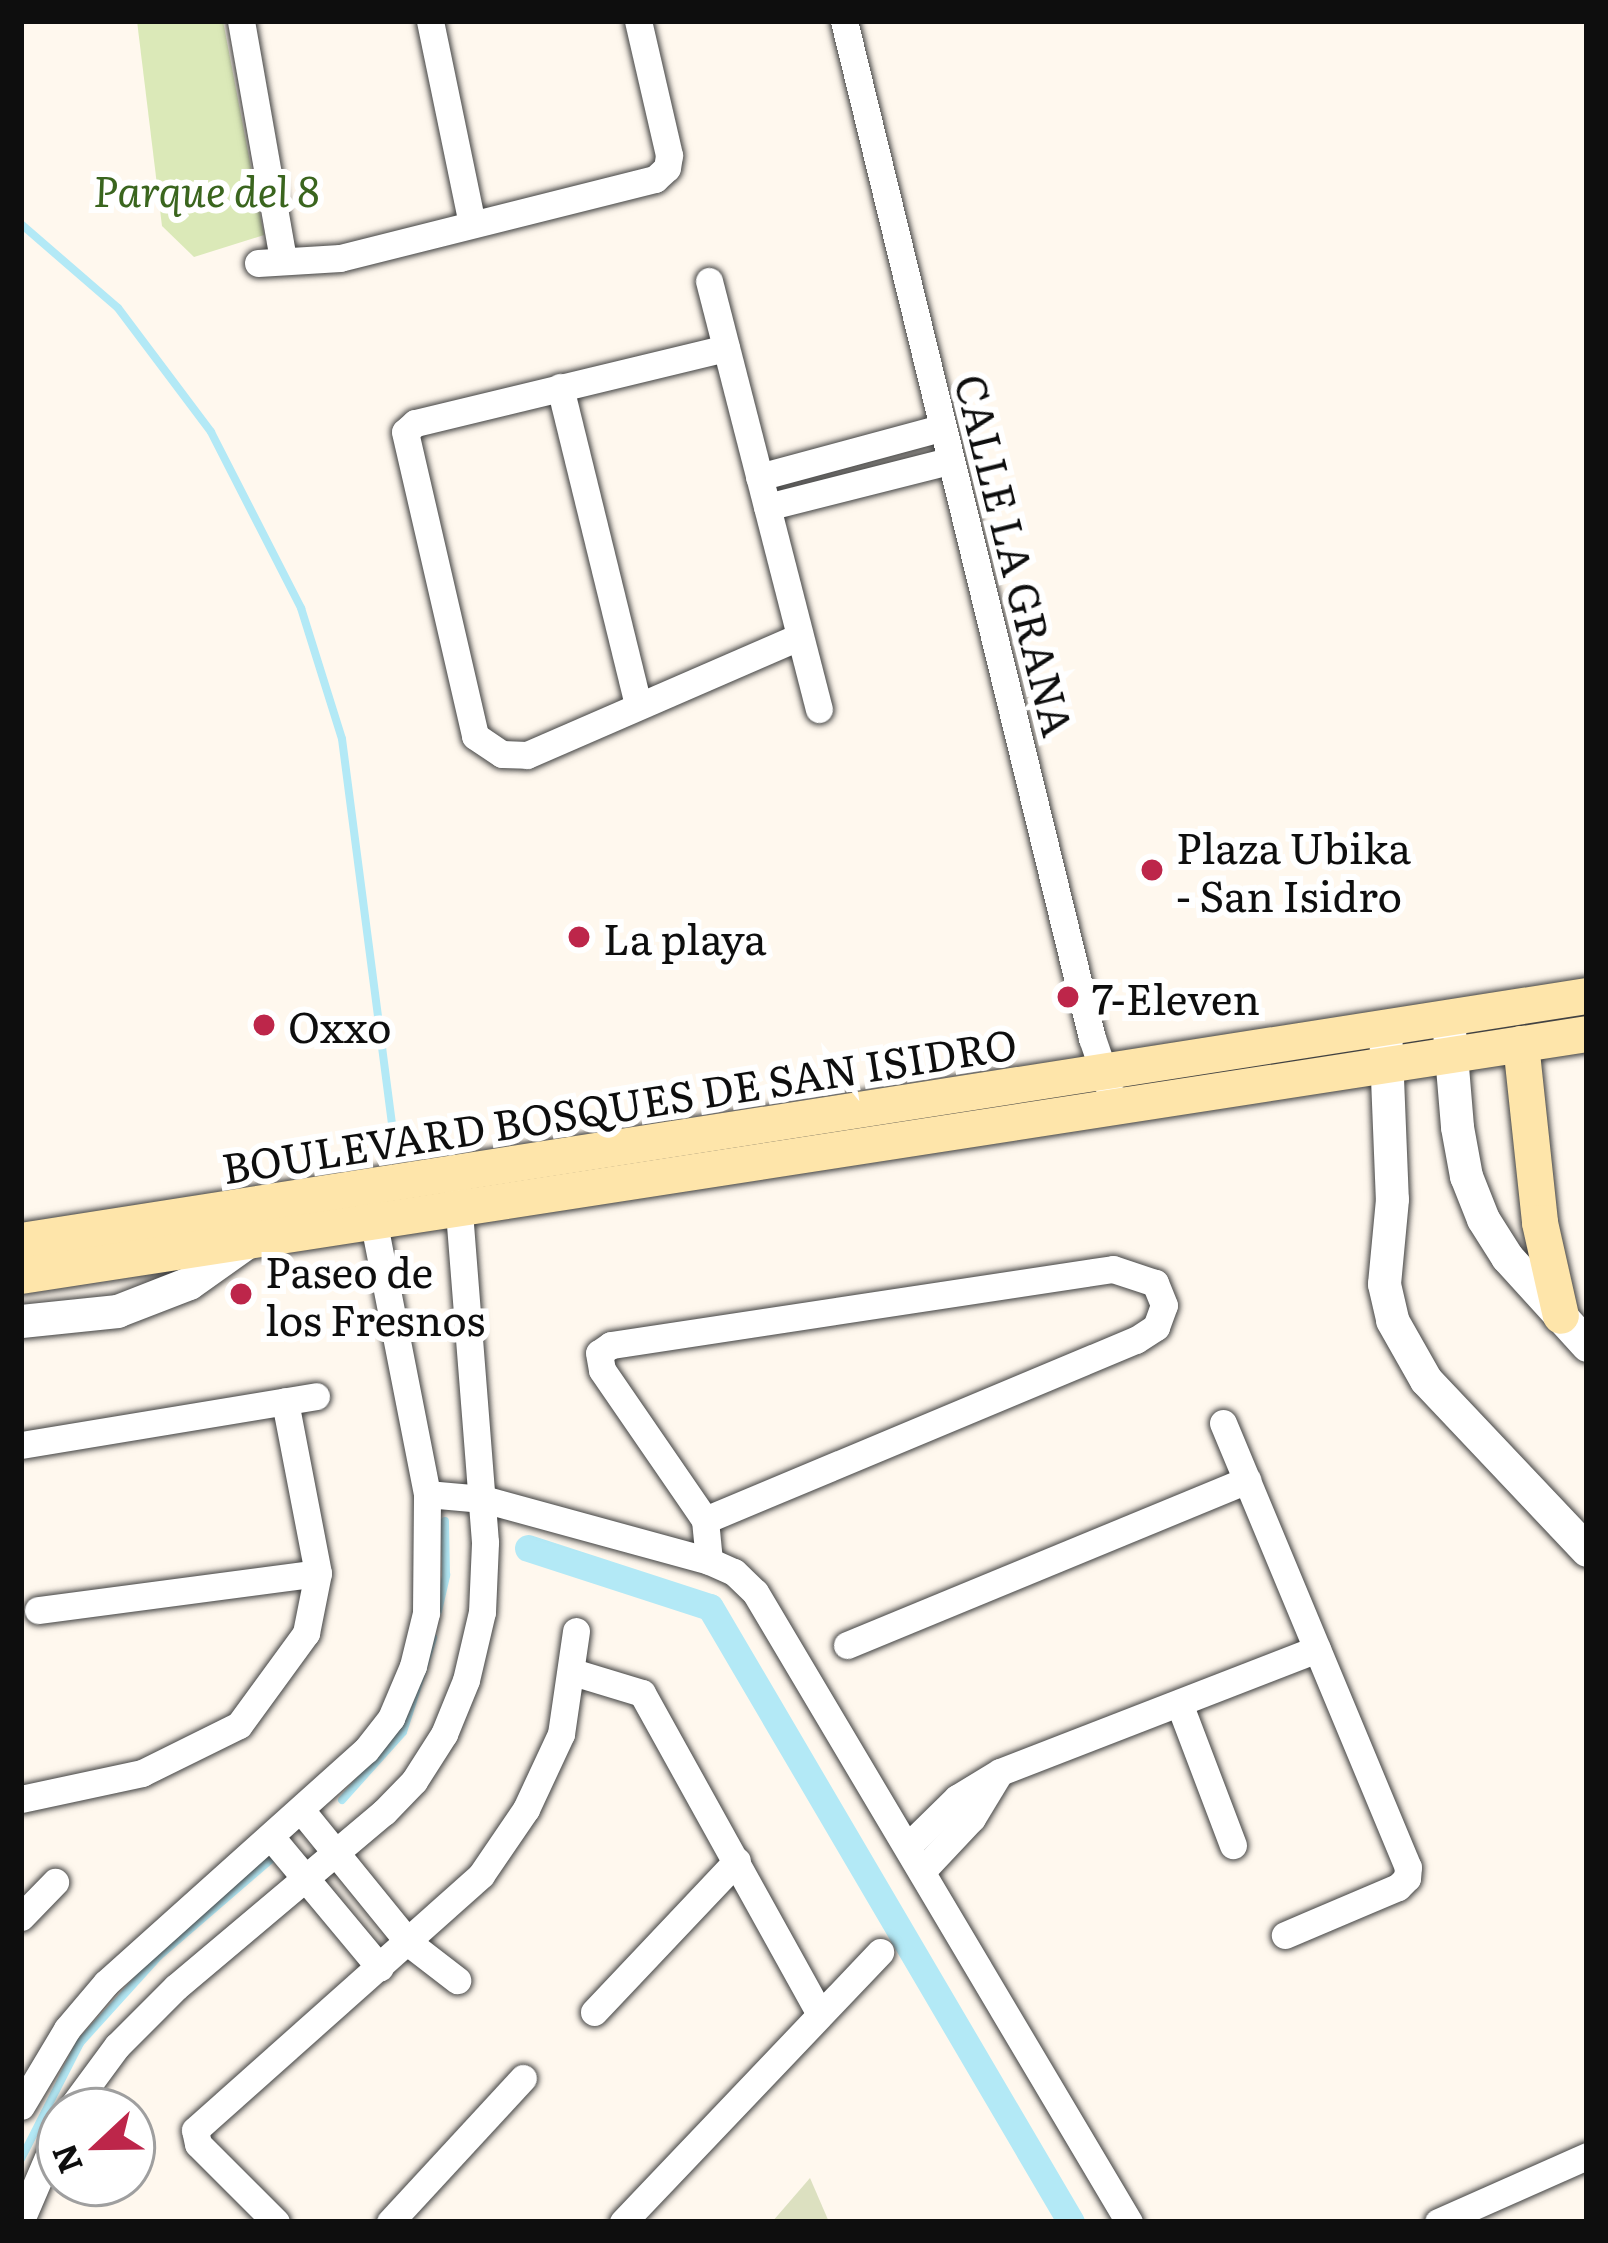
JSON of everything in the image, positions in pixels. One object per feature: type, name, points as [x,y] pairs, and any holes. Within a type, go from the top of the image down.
[{"type":"main road","name":"BOULEVARD BOSQUES DE SAN ISIDRO","points":[[21,1241],[370,1203],[1109,1089],[1384,1028],[1587,997]]},
{"type":"main road","name":"BOULEVARD BOSQUES DE SAN ISIDRO","points":[[1109,1089],[1389,1066],[1587,1034]]},
{"type":"main road","points":[[1520,1044],[1540,1222],[1561,1316]]},
{"type":"main road","name":"BOULEVARD BOSQUES DE SAN ISIDRO","points":[[21,1276],[250,1239],[370,1203]]},
{"type":"street","points":[[241,21],[270,260],[340,258],[655,179],[667,168],[669,155],[638,21]]},
{"type":"street","points":[[430,21],[472,224]]},
{"type":"street","name":"CALLE LA GRANA","points":[[844,21],[1092,1038],[1109,1089]]},
{"type":"street","points":[[709,281],[819,709]]},
{"type":"street","points":[[726,348],[415,423],[405,432],[475,736],[502,754],[527,755],[798,638]]},
{"type":"street","points":[[560,387],[638,705]]},
{"type":"street","points":[[759,477],[941,428]]},
{"type":"street","points":[[767,507],[949,461]]},
{"type":"street","points":[[1448,1018],[1466,1176],[1483,1219],[1507,1257],[1587,1345]]},
{"type":"street","points":[[1384,1028],[1392,1198],[1384,1284],[1392,1320],[1426,1380],[1587,1550]]},
{"type":"street","points":[[87,2087],[117,2046],[176,1987],[414,1781],[444,1734],[466,1680],[482,1612],[483,1499],[457,1190]]},
{"type":"street","points":[[21,2106],[29,2069],[106,1983],[366,1750],[391,1718],[413,1666],[426,1613],[427,1494],[370,1203]]},
{"type":"street","name":"BOULEVARD BOSQUES DE SAN ISIDRO","points":[[21,1321],[117,1311],[189,1283],[250,1239]]},
{"type":"street","points":[[705,1520],[1136,1340],[1156,1328],[1163,1305],[1155,1283],[1113,1270],[611,1345],[599,1353],[602,1370],[705,1520],[710,1561]]},
{"type":"street","points":[[21,1444],[316,1396]]},
{"type":"street","points":[[21,1799],[142,1773],[239,1725],[306,1634],[318,1573],[285,1401]]},
{"type":"street","points":[[1223,1424],[1408,1867],[1407,1879],[1285,1935]]},
{"type":"street","points":[[847,1645],[1247,1480]]},
{"type":"street","points":[[427,1494],[483,1499],[710,1561],[734,1572],[755,1592],[1129,2222]]},
{"type":"street","points":[[38,1610],[318,1573]]},
{"type":"street","points":[[276,2222],[198,2144],[195,2130],[481,1875],[526,1810],[561,1734],[576,1631]]},
{"type":"street","points":[[915,1858],[957,1798],[1000,1772],[1317,1649]]},
{"type":"street","points":[[573,1672],[642,1693],[820,2014]]},
{"type":"street","points":[[1179,1703],[1233,1845]]},
{"type":"street","points":[[301,1810],[409,1943],[457,1980]]},
{"type":"street","points":[[271,1837],[380,1968]]},
{"type":"street","points":[[594,2012],[736,1861]]},
{"type":"street","points":[[21,1917],[55,1882]]},
{"type":"street","points":[[623,2222],[880,1952]]},
{"type":"street","points":[[390,2222],[523,2078]]},
{"type":"street","points":[[1438,2222],[1587,2156]]},
{"type":"street","points":[[21,2220],[36,2185]]},
{"type":"green space","name":"Parque del 8","points":[[137,21],[223,21],[264,235],[194,257],[162,226]]},
{"type":"green space","points":[[810,2178],[829,2222],[772,2222]]},
{"type":"waterway","points":[[21,224],[118,308],[211,432],[301,608],[342,739],[392,1122]]},
{"type":"waterway","points":[[438,1611],[446,1575],[445,1521]]},
{"type":"waterway","points":[[528,1548],[710,1607],[1071,2222]]},
{"type":"waterway","points":[[342,1800],[403,1732],[433,1638]]},
{"type":"waterway","points":[[21,2159],[80,2043],[159,1956],[276,1855]]},
{"type":"place","name":"Plaza Ubika - San Isidro","points":[[1152,870]]},
{"type":"place","name":"La playa","points":[[579,937]]},
{"type":"place","name":"7-Eleven","points":[[1068,997]]},
{"type":"place","name":"Oxxo","points":[[264,1025]]},
{"type":"place","name":"Paseo de los Fresnos","points":[[241,1294]]}]
